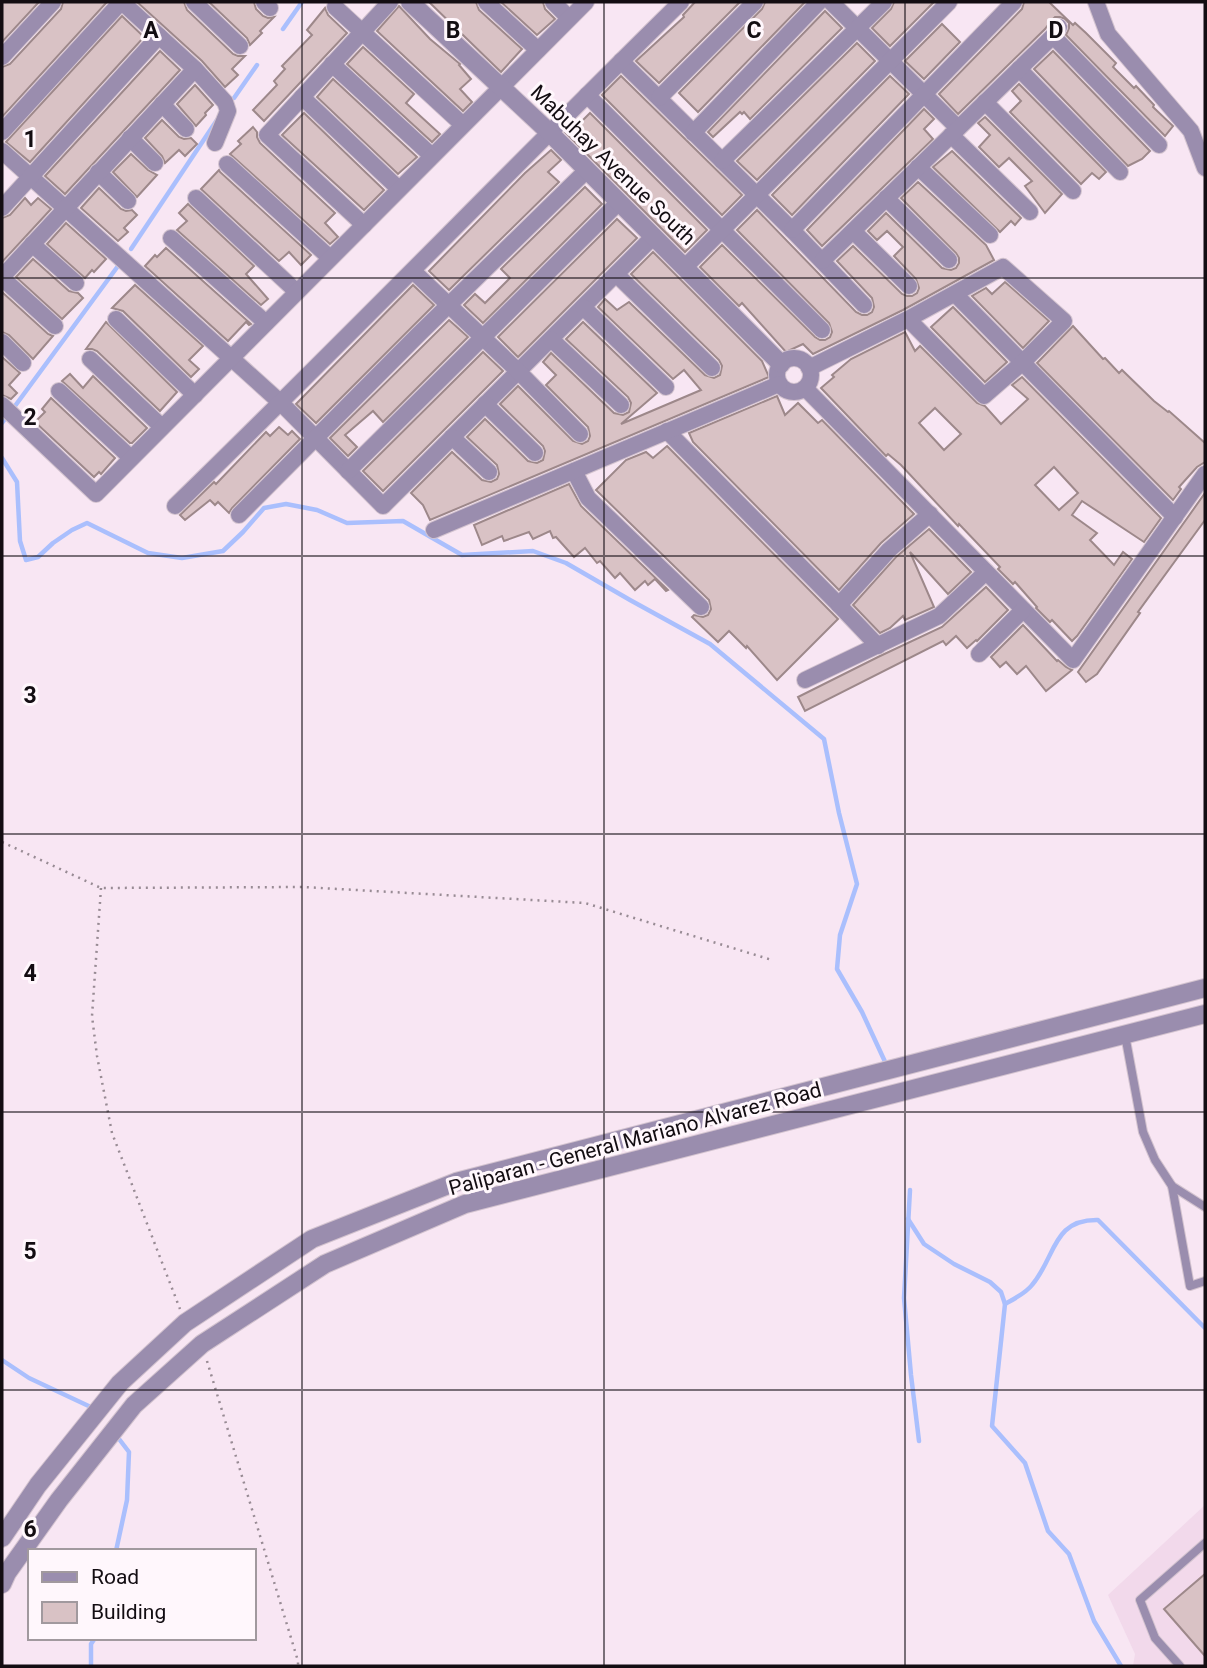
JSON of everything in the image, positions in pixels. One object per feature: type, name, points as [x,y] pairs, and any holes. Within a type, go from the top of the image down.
[{"type":"street","points":[[2,57],[53,2]]},
{"type":"street","points":[[2,132],[122,2],[195,69],[225,102],[228,111],[215,143]]},
{"type":"street","points":[[194,2],[240,46]]},
{"type":"street","points":[[363,225],[267,135],[390,2]]},
{"type":"street","name":"Mabuhay Avenue South","points":[[410,2],[549,132],[781,364]]},
{"type":"street","points":[[486,2],[538,50]]},
{"type":"street","points":[[552,2],[569,18]]},
{"type":"street","points":[[2,405],[96,494],[586,2]]},
{"type":"street","points":[[175,506],[414,271],[549,132],[681,2]]},
{"type":"street","points":[[659,98],[755,2]]},
{"type":"street","points":[[693,134],[819,2]]},
{"type":"street","points":[[831,2],[923,93],[955,132],[1030,212]]},
{"type":"street","points":[[722,161],[884,2]]},
{"type":"street","points":[[685,267],[949,2]]},
{"type":"street","points":[[792,230],[1014,2]]},
{"type":"street","points":[[1096,2],[1108,34],[1191,131],[1205,168]]},
{"type":"street","points":[[335,7],[463,125]]},
{"type":"street","points":[[822,261],[1056,32],[1159,145]]},
{"type":"street","points":[[2,208],[159,36]]},
{"type":"street","points":[[621,61],[864,305]]},
{"type":"street","points":[[332,64],[432,156]]},
{"type":"street","points":[[55,326],[2,277],[195,69]]},
{"type":"street","points":[[1019,69],[1120,172]]},
{"type":"street","points":[[587,95],[822,330]]},
{"type":"street","points":[[302,97],[399,189]]},
{"type":"street","points":[[985,102],[1073,191]]},
{"type":"street","points":[[162,104],[186,129]]},
{"type":"street","points":[[130,138],[155,163]]},
{"type":"street","points":[[2,150],[281,403],[383,506],[653,236]]},
{"type":"street","points":[[227,164],[330,258]]},
{"type":"street","points":[[918,167],[990,235]]},
{"type":"street","points":[[239,515],[587,170]]},
{"type":"street","points":[[98,172],[128,201]]},
{"type":"street","points":[[195,198],[297,292]]},
{"type":"street","points":[[886,198],[949,260]]},
{"type":"street","points":[[348,471],[619,202]]},
{"type":"street","points":[[853,231],[908,286]]},
{"type":"street","points":[[171,238],[266,323]]},
{"type":"street","points":[[32,244],[76,283]]},
{"type":"street","points":[[809,368],[908,319],[1003,267],[1064,321],[984,396],[908,319]]},
{"type":"street","points":[[414,271],[580,434]]},
{"type":"street","points":[[615,274],[712,368]]},
{"type":"street","points":[[955,294],[1175,517]]},
{"type":"street","points":[[583,307],[666,387]]},
{"type":"street","points":[[117,318],[195,395]]},
{"type":"street","points":[[551,339],[621,405]]},
{"type":"street","points":[[2,342],[23,363]]},
{"type":"street","points":[[797,358],[807,363],[809,368],[811,379],[801,391],[791,392],[779,384],[777,373],[785,360],[797,358]]},
{"type":"street","points":[[90,359],[162,427]]},
{"type":"street","points":[[435,530],[779,384]]},
{"type":"street","points":[[805,388],[1073,660],[1205,474]]},
{"type":"street","points":[[59,391],[131,458]]},
{"type":"street","points":[[485,404],[536,453]]},
{"type":"street","points":[[667,431],[878,646]]},
{"type":"street","points":[[452,437],[489,472]]},
{"type":"street","points":[[574,471],[587,498],[701,607]]},
{"type":"street","points":[[839,605],[889,550],[930,514]]},
{"type":"street","points":[[806,681],[939,616],[986,572]]},
{"type":"street","points":[[979,654],[1023,610]]},
{"type":"street","name":"Paliparan - General Mariano Alvarez Road","points":[[2,1538],[38,1485],[120,1383],[185,1323],[312,1239],[456,1182],[1205,988]]},
{"type":"street","name":"Paliparan - General Mariano Alvarez Road","points":[[2,1584],[59,1500],[134,1405],[202,1344],[325,1264],[465,1205],[1205,1014]]},
{"type":"lane","points":[[1125,1035],[1143,1132],[1155,1160],[1172,1186],[1190,1286],[1205,1281]]},
{"type":"lane","points":[[1172,1186],[1205,1207]]},
{"type":"lane","points":[[1180,1666],[1154,1638],[1140,1600],[1205,1543]]},
{"type":"path","points":[[2,842],[101,888],[303,887],[585,903],[772,960]]},
{"type":"path","points":[[101,888],[92,1016],[97,1056],[112,1133],[185,1323]]},
{"type":"path","points":[[202,1344],[298,1666]]},
{"type":"shaded area","points":[[1205,1505],[1205,1666],[1133,1666],[1135,1654],[1108,1595]]},
{"type":"building","points":[[2,2],[39,2],[2,42]]},
{"type":"building","points":[[63,2],[107,2],[2,117],[2,67],[10,64],[61,9]]},
{"type":"building","points":[[137,2],[184,2],[187,10],[233,54],[245,56],[232,69],[238,75],[225,87],[202,61]]},
{"type":"building","points":[[209,2],[254,2],[256,9],[263,16],[274,17],[250,45],[247,38]]},
{"type":"building","points":[[429,2],[476,2],[479,10],[522,49],[501,72]]},
{"type":"building","points":[[501,2],[543,2],[545,9],[555,19],[537,35]]},
{"type":"building","points":[[695,2],[740,2],[659,83],[636,61],[684,17]]},
{"type":"building","points":[[765,2],[805,2],[698,112],[679,93],[762,9]]},
{"type":"building","points":[[894,2],[934,2],[890,46],[872,28],[891,9]]},
{"type":"building","points":[[1024,2],[1049,2],[1073,25],[1075,23],[1086,33],[1116,63],[1113,67],[1134,88],[1136,86],[1173,126],[1165,136],[1066,35],[1069,23],[1060,17],[1055,17],[958,114],[939,94],[1022,9]]},
{"type":"building","points":[[399,6],[430,39],[460,64],[471,79],[460,89],[472,102],[463,111],[377,31]]},
{"type":"building","points":[[325,8],[328,15],[347,33],[264,121],[253,110],[277,85],[274,81],[285,69],[282,66],[312,35],[307,30]]},
{"type":"building","points":[[825,11],[842,28],[750,119],[744,112],[740,112],[713,137],[708,132]]},
{"type":"building","points":[[122,16],[144,37],[30,162],[6,142]]},
{"type":"building","points":[[942,24],[960,42],[924,79],[905,61]]},
{"type":"building","points":[[857,43],[875,61],[757,180],[737,161]]},
{"type":"building","points":[[363,47],[414,94],[406,103],[440,134],[432,142],[347,64]]},
{"type":"building","points":[[160,51],[180,70],[65,194],[45,176]]},
{"type":"building","points":[[1053,51],[1150,151],[1142,159],[1128,166],[1034,69]]},
{"type":"building","points":[[621,76],[742,195],[722,215],[602,95]]},
{"type":"building","points":[[890,76],[909,94],[792,215],[772,195]]},
{"type":"building","points":[[333,79],[417,157],[398,174],[317,97]]},
{"type":"building","points":[[1019,84],[1106,172],[1099,179],[1092,173],[1081,184],[1010,112],[1021,101],[1012,91]]},
{"type":"building","points":[[195,85],[213,105],[196,126],[177,104]]},
{"type":"building","points":[[924,109],[934,119],[924,129],[933,139],[822,246],[807,230]]},
{"type":"building","points":[[304,113],[384,190],[364,210],[282,135]]},
{"type":"building","points":[[590,113],[707,230],[685,252],[565,132]]},
{"type":"building","points":[[985,117],[1062,194],[1045,213],[1025,186],[1032,181],[1009,158],[999,167],[979,147],[990,135],[978,123]]},
{"type":"building","points":[[162,120],[179,137],[191,138],[197,144],[185,156],[179,150],[165,163],[145,138]]},
{"type":"building","points":[[253,127],[260,143],[335,213],[325,223],[338,237],[330,244],[230,154],[241,144],[238,141]]},
{"type":"building","points":[[551,150],[561,160],[548,172],[559,182],[449,290],[429,271]]},
{"type":"building","points":[[952,151],[1021,218],[1015,225],[1011,221],[1000,232],[933,167]]},
{"type":"building","points":[[131,154],[157,175],[137,197],[113,172]]},
{"type":"building","points":[[219,170],[311,255],[301,265],[289,252],[279,261],[201,189]]},
{"type":"building","points":[[918,182],[986,245],[994,260],[903,310],[813,354],[803,344],[786,352],[742,303],[739,306],[700,267],[722,245],[815,337],[825,340],[832,332],[829,323],[737,230],[757,210],[856,312],[867,315],[874,307],[872,298],[837,261],[853,246],[902,294],[912,296],[919,288],[916,279],[894,256],[903,247],[887,231],[877,240],[868,231],[886,213],[942,268],[951,270],[959,263],[956,253],[901,198]]},
{"type":"building","points":[[585,187],[602,204],[483,323],[464,305],[475,294],[485,303],[510,278],[501,269]]},
{"type":"building","points":[[99,188],[121,209],[132,210],[137,215],[124,228],[128,232],[118,241],[81,208]]},
{"type":"building","points":[[25,198],[31,205],[38,198],[51,209],[2,262],[2,218],[10,215]]},
{"type":"building","points":[[188,204],[254,266],[246,274],[268,299],[261,305],[177,230],[187,221],[179,213]]},
{"type":"building","points":[[617,219],[637,238],[518,357],[498,337]]},
{"type":"building","points":[[66,223],[106,259],[85,278],[47,244]]},
{"type":"building","points":[[166,248],[251,324],[246,322],[228,341],[145,266]]},
{"type":"building","points":[[653,252],[762,361],[769,377],[430,520],[423,505],[411,493],[452,452],[482,480],[491,482],[497,479],[497,465],[467,437],[485,419],[528,461],[537,463],[543,460],[543,446],[500,404],[518,386],[573,441],[582,444],[588,441],[588,427],[546,385],[556,375],[543,362],[551,353],[614,413],[623,415],[629,412],[631,403],[628,397],[566,339],[583,322],[657,393],[621,424],[701,390],[684,370],[673,379],[598,307],[605,299],[617,310],[629,302],[705,375],[714,378],[720,375],[722,366],[719,360],[631,274]]},
{"type":"building","points":[[33,259],[69,291],[78,293],[83,298],[62,319],[16,277]]},
{"type":"building","points":[[1005,282],[1049,321],[1023,348],[972,296],[986,288],[992,294]]},
{"type":"building","points":[[135,285],[203,346],[189,360],[199,369],[191,377],[123,311],[112,308]]},
{"type":"building","points":[[413,285],[434,305],[316,423],[296,404]]},
{"type":"building","points":[[2,292],[53,336],[33,359],[9,335],[2,332]]},
{"type":"building","points":[[953,307],[1007,362],[985,382],[931,327]]},
{"type":"building","points":[[449,320],[468,337],[383,422],[373,411],[345,435],[357,447],[348,456],[330,438]]},
{"type":"building","points":[[106,322],[177,392],[160,411],[97,351],[86,349]]},
{"type":"building","points":[[1073,326],[1103,359],[1119,373],[1122,370],[1154,401],[1205,443],[1205,462],[1179,487],[1181,489],[1173,500],[1037,363]]},
{"type":"building","points":[[905,332],[915,351],[920,346],[1001,424],[1028,399],[1012,385],[1022,377],[1161,518],[1144,542],[1082,501],[1072,515],[1097,533],[1090,540],[1114,565],[1123,552],[1132,559],[1072,641],[1036,608],[1015,582],[1013,584],[998,569],[1000,567],[901,465],[888,454],[886,456],[821,388],[851,359]],"holes":[[[935,408],[961,434],[944,450],[919,423]],[[1054,467],[1078,493],[1059,510],[1035,485]]]},
{"type":"building","points":[[483,352],[503,371],[383,491],[363,471]]},
{"type":"building","points":[[2,357],[20,373],[9,385],[17,393],[11,399],[2,395]]},
{"type":"building","points":[[70,374],[83,388],[93,376],[147,428],[130,443],[62,381]]},
{"type":"building","points":[[777,396],[785,415],[798,403],[818,423],[822,420],[914,514],[881,543],[839,590],[693,442],[689,433]]},
{"type":"building","points":[[51,398],[115,458],[101,474],[99,472],[94,477],[35,422],[45,412],[42,409]]},
{"type":"building","points":[[279,427],[288,435],[292,431],[300,439],[229,513],[218,502],[215,505],[210,500],[185,520],[180,515],[214,482],[216,484],[266,432],[270,436]]},
{"type":"building","points":[[667,446],[838,619],[777,680],[747,646],[746,648],[729,631],[718,642],[692,617],[708,615],[711,609],[709,600],[596,490],[626,460],[646,452],[653,458]]},
{"type":"building","points":[[569,484],[581,506],[668,590],[655,579],[648,585],[645,581],[635,590],[620,573],[615,578],[600,561],[597,563],[585,548],[574,557],[556,537],[553,538],[550,531],[533,539],[529,532],[504,541],[502,536],[482,545],[474,525]]},
{"type":"building","points":[[1205,493],[1205,520],[1097,674],[1086,682],[1078,672]]},
{"type":"building","points":[[929,529],[971,572],[948,594],[910,552],[934,607],[905,620],[903,616],[880,633],[853,605],[896,557]]},
{"type":"building","points":[[986,587],[1008,610],[967,648],[956,636],[946,645],[943,641],[805,711],[798,697],[942,627]]},
{"type":"building","points":[[1023,625],[1057,661],[1072,670],[1046,691],[1026,666],[1017,674],[1006,662],[1000,667],[991,657]]},
{"type":"building","points":[[1205,1574],[1205,1656],[1164,1609]]},
{"type":"waterway","points":[[283,29],[302,2]]},
{"type":"waterway","points":[[234,98],[257,65]]},
{"type":"waterway","points":[[131,249],[217,120]]},
{"type":"waterway","points":[[15,406],[118,266]]},
{"type":"waterway","points":[[2,423],[5,419]]},
{"type":"waterway","points":[[2,458],[17,482],[20,541],[26,560],[38,557],[53,543],[87,523],[148,553],[182,558],[223,551],[264,508],[286,504],[317,510],[347,523],[403,521],[462,555],[533,551],[566,563],[710,644],[824,739],[857,884],[840,935],[837,969],[862,1012],[887,1066]]},
{"type":"waterway","points":[[910,1190],[904,1298],[919,1441]]},
{"type":"waterway","points":[[908,1219],[924,1244],[954,1264],[990,1282],[1001,1292],[1005,1304],[992,1426],[1025,1463],[1048,1531],[1069,1554],[1094,1621],[1121,1666]]},
{"type":"waterway","points":[[1005,1304],[1032,1285],[1063,1233],[1083,1221],[1098,1220],[1205,1328]]},
{"type":"waterway","points":[[2,1360],[29,1378],[95,1409]]},
{"type":"waterway","points":[[116,1435],[129,1452],[127,1500],[116,1549]]},
{"type":"waterway","points":[[91,1666],[91,1644],[94,1640]]}]
